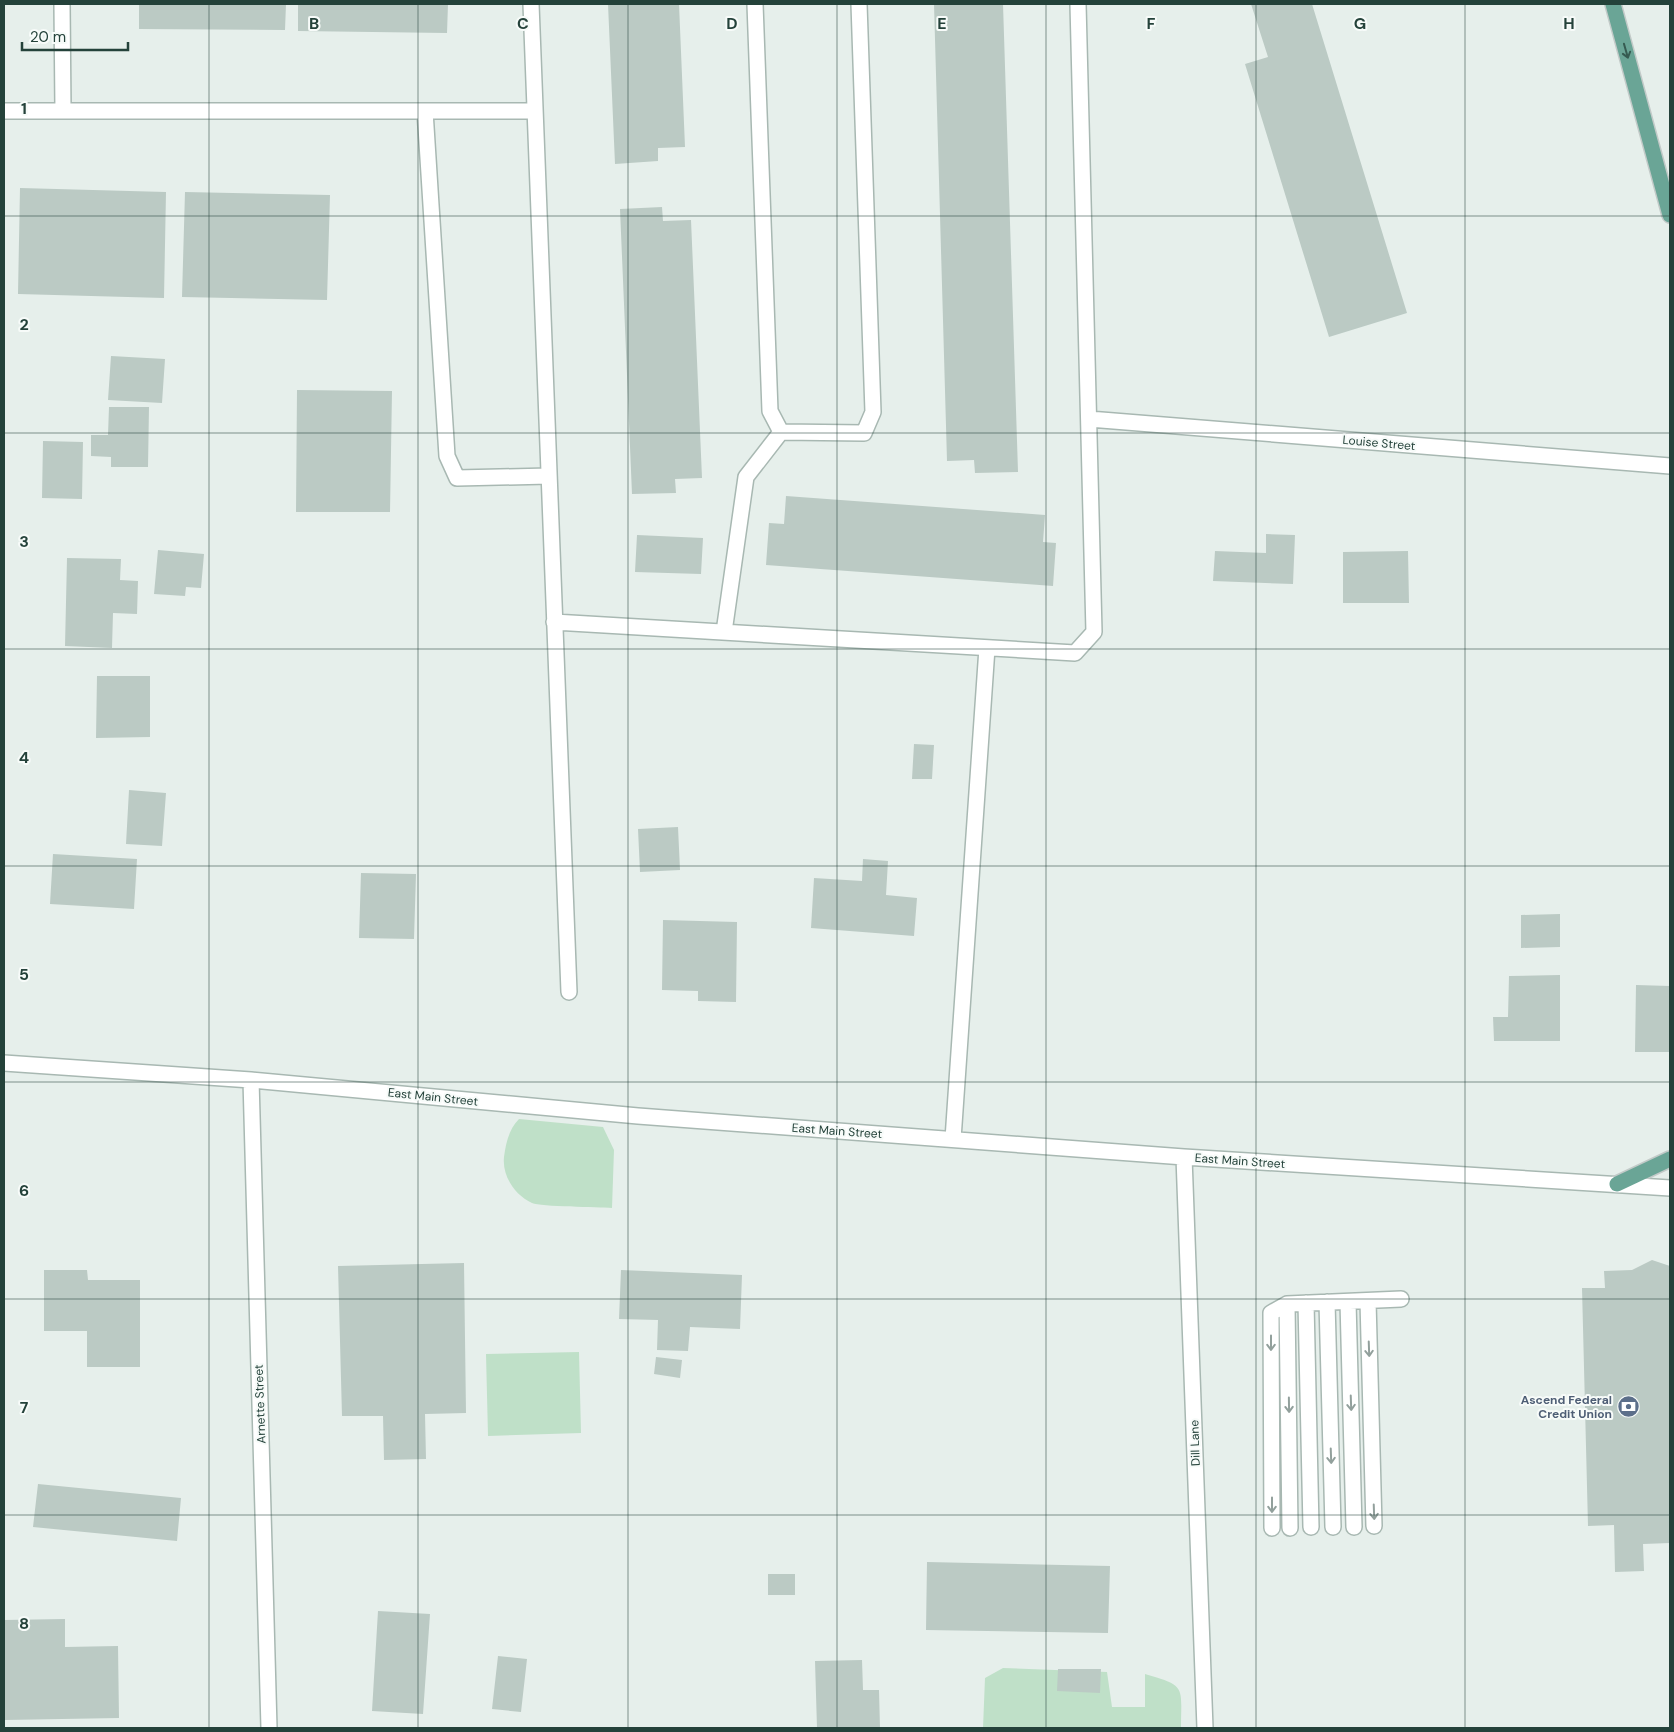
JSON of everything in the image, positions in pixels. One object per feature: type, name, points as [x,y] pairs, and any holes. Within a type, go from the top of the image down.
[{"type":"main road","points":[[1612,4],[1670,215]]},
{"type":"main road","points":[[1617,1184],[1670,1159]]},
{"type":"street","points":[[62,4],[63,111]]},
{"type":"street","points":[[531,4],[569,992]]},
{"type":"street","points":[[755,4],[770,411],[781,432]]},
{"type":"street","points":[[781,432],[864,432],[873,412],[859,4]]},
{"type":"street","points":[[554,622],[1075,653],[1094,632],[1078,4]]},
{"type":"street","points":[[4,111],[534,111]]},
{"type":"street","points":[[425,111],[447,456],[457,478],[549,476]]},
{"type":"street","name":"Louise Street","points":[[1088,419],[1670,466]]},
{"type":"street","points":[[724,632],[746,477],[781,432]]},
{"type":"street","points":[[952,1139],[987,648]]},
{"type":"street","name":"East Main Street","points":[[4,1063],[251,1080],[600,1113],[1184,1157],[1670,1188]]},
{"type":"street","name":"Arnette Street","points":[[251,1080],[269,1728]]},
{"type":"street","name":"Dill Lane","points":[[1184,1157],[1205,1728]]},
{"type":"street","points":[[1272,1528],[1270,1314],[1287,1304],[1402,1299]]},
{"type":"street","points":[[1368,1300],[1374,1526]]},
{"type":"street","points":[[1327,1302],[1333,1527]]},
{"type":"street","points":[[1348,1302],[1354,1526]]},
{"type":"street","points":[[1306,1303],[1311,1527]]},
{"type":"street","points":[[1287,1304],[1290,1528]]},
{"type":"green space","points":[[519,1119],[603,1127],[614,1150],[612,1208],[537,1204],[526,1200],[520,1195],[507,1178],[504,1164],[508,1136]]},
{"type":"green space","points":[[579,1352],[581,1433],[488,1436],[486,1354]]},
{"type":"green space","points":[[1003,1668],[1107,1672],[1112,1707],[1145,1707],[1145,1674],[1159,1678],[1175,1685],[1179,1690],[1181,1696],[1181,1728],[983,1728],[985,1678]]},
{"type":"building","points":[[139,4],[286,4],[285,30],[139,29]]},
{"type":"building","points":[[298,4],[448,4],[447,33],[298,31]]},
{"type":"building","points":[[608,4],[679,4],[685,147],[658,148],[658,161],[615,164]]},
{"type":"building","points":[[934,4],[1003,4],[1018,472],[975,473],[974,460],[947,461]]},
{"type":"building","points":[[1251,4],[1312,4],[1407,313],[1329,337],[1245,64],[1268,57]]},
{"type":"building","points":[[20,188],[166,192],[164,298],[18,294]]},
{"type":"building","points":[[185,192],[330,195],[327,300],[182,297]]},
{"type":"building","points":[[662,207],[663,221],[691,220],[702,478],[675,479],[676,493],[632,494],[620,209]]},
{"type":"building","points":[[111,356],[165,359],[162,403],[108,400]]},
{"type":"building","points":[[297,390],[392,391],[390,512],[296,512]]},
{"type":"building","points":[[109,407],[149,407],[148,467],[111,467],[111,457],[91,456],[91,435],[108,435]]},
{"type":"building","points":[[43,441],[83,442],[82,499],[42,498]]},
{"type":"building","points":[[786,496],[1045,515],[1043,542],[1056,543],[1053,586],[766,565],[769,523],[784,524]]},
{"type":"building","points":[[1266,534],[1295,535],[1293,584],[1213,581],[1215,551],[1266,553]]},
{"type":"building","points":[[637,535],[703,538],[701,574],[635,572]]},
{"type":"building","points":[[158,550],[204,554],[201,588],[186,587],[185,596],[154,594]]},
{"type":"building","points":[[1408,551],[1409,603],[1343,603],[1343,552]]},
{"type":"building","points":[[67,558],[121,559],[120,580],[138,581],[137,614],[113,613],[112,648],[65,646]]},
{"type":"building","points":[[97,676],[150,676],[150,737],[96,738]]},
{"type":"building","points":[[914,744],[934,745],[932,779],[912,779]]},
{"type":"building","points":[[129,790],[166,793],[162,846],[126,844]]},
{"type":"building","points":[[678,827],[680,870],[640,872],[638,829]]},
{"type":"building","points":[[53,854],[137,859],[134,909],[50,904]]},
{"type":"building","points":[[863,859],[888,861],[886,895],[917,898],[914,936],[811,928],[814,878],[862,881]]},
{"type":"building","points":[[361,873],[416,874],[414,939],[359,938]]},
{"type":"building","points":[[1560,914],[1560,947],[1521,948],[1521,915]]},
{"type":"building","points":[[663,920],[737,922],[736,1002],[698,1001],[698,991],[662,990]]},
{"type":"building","points":[[1560,975],[1560,1041],[1494,1041],[1493,1017],[1508,1017],[1509,976]]},
{"type":"building","points":[[1636,985],[1670,986],[1670,1052],[1635,1052]]},
{"type":"building","name":"Ascend Federal Credit Union","points":[[1652,1260],[1670,1266],[1670,1543],[1643,1544],[1644,1571],[1615,1572],[1614,1525],[1588,1526],[1582,1288],[1605,1288],[1604,1271],[1632,1270]]},
{"type":"building","points":[[464,1263],[466,1413],[425,1414],[426,1459],[384,1460],[383,1416],[342,1416],[338,1266]]},
{"type":"building","points":[[44,1270],[87,1270],[88,1280],[140,1280],[140,1367],[87,1367],[87,1331],[44,1331]]},
{"type":"building","points":[[621,1270],[742,1275],[740,1329],[690,1327],[688,1351],[657,1350],[658,1320],[619,1319]]},
{"type":"building","points":[[656,1357],[682,1360],[680,1378],[654,1374]]},
{"type":"building","points":[[38,1484],[181,1498],[177,1541],[33,1527]]},
{"type":"building","points":[[927,1562],[1110,1566],[1108,1633],[926,1630]]},
{"type":"building","points":[[768,1574],[795,1574],[795,1595],[768,1595]]},
{"type":"building","points":[[378,1611],[430,1614],[423,1714],[372,1711]]},
{"type":"building","points":[[65,1619],[65,1647],[118,1646],[119,1718],[5,1720],[4,1620]]},
{"type":"building","points":[[498,1656],[527,1659],[521,1712],[492,1709]]},
{"type":"building","points":[[862,1660],[863,1690],[879,1690],[880,1728],[817,1728],[815,1661]]},
{"type":"building","points":[[1058,1669],[1101,1669],[1100,1693],[1057,1691]]},
{"type":"place","name":"Ascend Federal Credit Union","points":[[1628,1407]]}]
